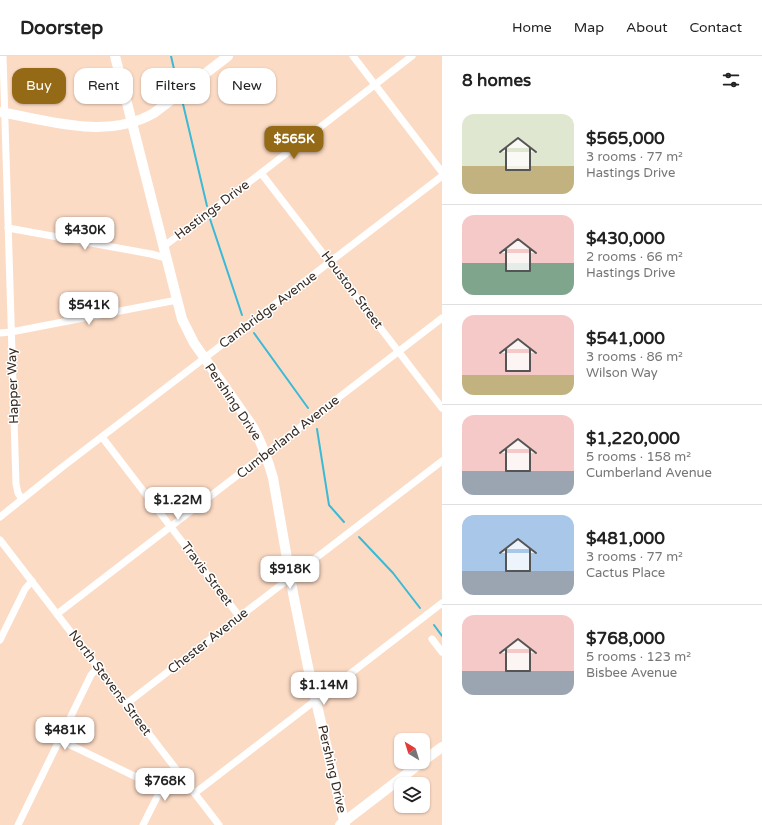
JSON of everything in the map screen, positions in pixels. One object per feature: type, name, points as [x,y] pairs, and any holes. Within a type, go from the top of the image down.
[{"type":"main road","name":"Pershing Drive","points":[[116,56],[131,122],[163,247],[177,300],[187,330],[204,359],[253,427],[266,454],[273,478],[290,578],[343,824]]},
{"type":"main road","points":[[2,113],[72,125],[108,128],[145,118],[154,113],[228,56]]},
{"type":"main road","points":[[430,756],[442,746]]},
{"type":"main road","points":[[343,824],[413,769]]},
{"type":"street","name":"Happer Way","points":[[3,56],[2,113],[8,228],[16,484],[22,499]]},
{"type":"street","points":[[353,56],[442,172]]},
{"type":"street","name":"Hastings Drive","points":[[163,247],[412,56]]},
{"type":"street","name":"Houston Street","points":[[261,173],[442,408]]},
{"type":"street","name":"Cambridge Avenue","points":[[0,517],[442,176]]},
{"type":"street","points":[[8,228],[166,258]]},
{"type":"street","points":[[0,333],[177,300]]},
{"type":"street","name":"Cumberland Avenue","points":[[57,614],[442,318]]},
{"type":"street","name":"Travis Street","points":[[102,437],[239,616]]},
{"type":"street","name":"Chester Avenue","points":[[126,704],[442,461]]},
{"type":"street","name":"North Stevens Street","points":[[0,540],[219,825]]},
{"type":"street","points":[[0,640],[25,589],[32,582]]},
{"type":"street","points":[[195,793],[442,603]]},
{"type":"street","points":[[432,639],[442,652]]},
{"type":"street","points":[[18,825],[91,675],[98,668]]},
{"type":"street","points":[[60,740],[161,789]]},
{"type":"street","points":[[143,825],[161,789],[179,773]]},
{"type":"waterway","points":[[171,56],[174,68]]},
{"type":"waterway","points":[[183,104],[207,206]]},
{"type":"waterway","points":[[210,219],[242,315]]},
{"type":"waterway","points":[[254,333],[308,408]]},
{"type":"waterway","points":[[317,429],[329,505],[344,522]]},
{"type":"waterway","points":[[359,537],[393,573],[420,608]]},
{"type":"waterway","points":[[434,625],[442,636]]}]
